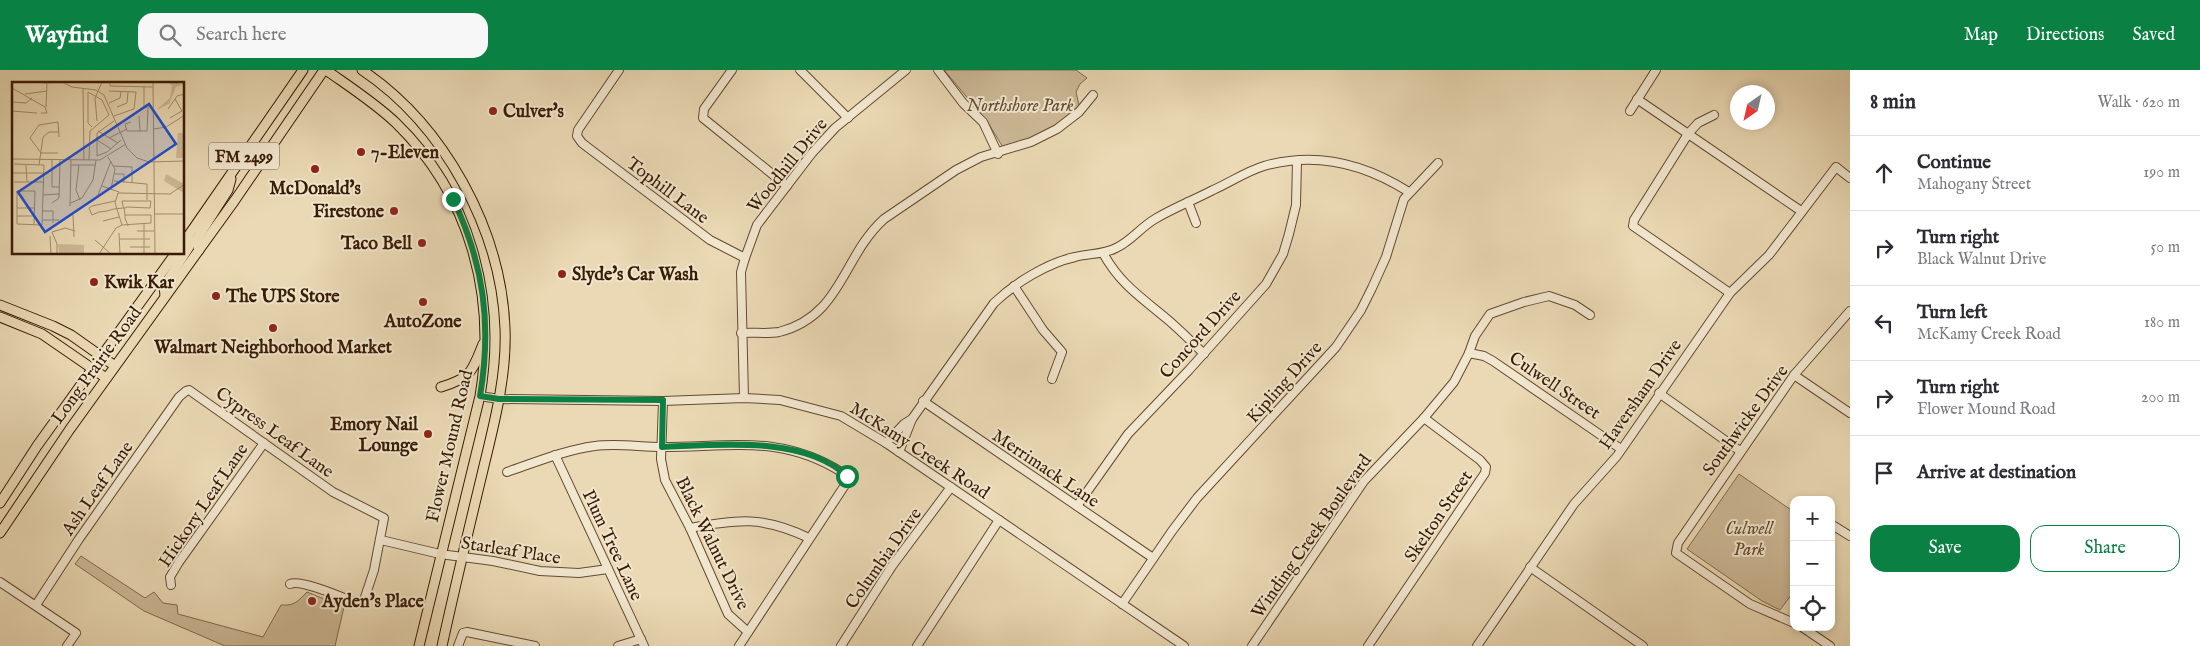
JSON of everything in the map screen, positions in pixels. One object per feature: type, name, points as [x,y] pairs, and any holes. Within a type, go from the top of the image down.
[{"type":"main road","name":"FM 2499","points":[[186,238],[303,70]]},
{"type":"main road","name":"Flower Mound Road","points":[[325,70],[380,109],[414,142],[430,161],[453,199],[474,250],[482,284],[486,337],[485,365],[480,396],[419,646]]},
{"type":"main road","name":"Long Prairie Road","points":[[0,533],[106,378],[257,169],[325,70]]},
{"type":"main road","name":"Flower Mound Road","points":[[362,70],[398,98],[428,129],[451,163],[470,196],[489,244],[501,285],[505,329],[499,399],[442,646]]},
{"type":"main road","points":[[198,250],[196,241],[228,190],[233,172]]},
{"type":"main road","points":[[185,254],[189,248],[186,238]]},
{"type":"main road","points":[[474,250],[489,244]]},
{"type":"main road","name":"Long Prairie Road","points":[[0,503],[37,446],[174,255]]},
{"type":"main road","points":[[165,296],[164,286],[184,255]]},
{"type":"main road","points":[[0,305],[71,335],[115,366]]},
{"type":"main road","points":[[0,317],[42,334],[106,378]]},
{"type":"main road","points":[[441,387],[458,382],[473,370],[486,337]]},
{"type":"street","name":"Tophill Lane","points":[[619,70],[578,130],[578,138],[678,217],[710,240],[744,258]]},
{"type":"street","points":[[732,70],[704,109],[703,118],[787,186]]},
{"type":"street","points":[[800,70],[848,118]]},
{"type":"street","name":"Woodhill Drive","points":[[744,398],[741,272],[744,258],[758,225],[772,203],[812,153],[835,128],[906,70]]},
{"type":"street","points":[[938,70],[963,103],[983,122],[998,154]]},
{"type":"street","points":[[1630,111],[1656,70]]},
{"type":"street","points":[[741,333],[780,332],[813,316],[835,294],[856,254],[874,228],[884,219],[956,170],[981,157],[998,154],[1031,142],[1057,129],[1079,112],[1093,95]]},
{"type":"street","points":[[1637,99],[1801,211]]},
{"type":"street","points":[[1714,115],[1698,123],[1688,134],[1634,220],[1633,226],[1730,293]]},
{"type":"street","points":[[899,452],[912,419],[994,303],[1014,286],[1040,270],[1073,257],[1103,253],[1116,248],[1158,217],[1264,166],[1297,161],[1320,161],[1363,168],[1409,192]]},
{"type":"street","name":"Concord Drive","points":[[1077,506],[1128,434],[1204,354],[1266,284],[1283,254],[1296,205],[1297,161]]},
{"type":"street","name":"Kipling Drive","points":[[1122,604],[1197,498],[1336,346],[1361,310],[1372,288],[1386,257],[1404,199],[1438,163]]},
{"type":"street","name":"Haversham Drive","points":[[1477,646],[1574,504],[1621,449],[1730,293],[1769,255],[1836,167],[1850,178]]},
{"type":"street","points":[[1188,202],[1196,223]]},
{"type":"street","points":[[1103,253],[1113,272],[1121,281],[1167,319],[1204,354]]},
{"type":"street","points":[[1014,286],[1043,330],[1062,352],[1052,379]]},
{"type":"street","name":"Winding Creek Boulevard","points":[[1252,646],[1364,481],[1424,418],[1454,382],[1469,353],[1475,336],[1490,314],[1524,302],[1549,296],[1559,298],[1590,315]]},
{"type":"street","name":"Southwicke Drive","points":[[1790,621],[1750,604],[1676,553],[1680,538],[1794,375],[1850,311]]},
{"type":"street","name":"Culwell Street","points":[[1469,353],[1484,356],[1493,361],[1621,449]]},
{"type":"street","points":[[1794,375],[1850,413]]},
{"type":"street","name":"Cypress Leaf Lane","points":[[186,391],[193,392],[333,492],[381,514],[384,518],[381,540]]},
{"type":"street","name":"Ash Leaf Lane","points":[[36,604],[79,539],[179,397],[186,391]]},
{"type":"street","points":[[1659,393],[1740,452]]},
{"type":"street","name":"McKamy Creek Road","points":[[480,396],[499,399],[663,400],[744,398],[780,400],[818,408],[841,416],[899,452],[1184,646]]},
{"type":"street","name":"Black Walnut Drive","points":[[663,400],[660,459],[665,480],[690,528],[728,614],[748,632]]},
{"type":"street","name":"Merrimack Lane","points":[[924,401],[1153,558]]},
{"type":"street","name":"Skelton Street","points":[[1368,646],[1485,473],[1486,466],[1480,460],[1424,418]]},
{"type":"street","points":[[886,444],[904,424],[912,419]]},
{"type":"street","name":"Hickory Leaf Lane","points":[[170,585],[170,577],[179,562],[264,443]]},
{"type":"street","points":[[507,472],[555,455],[594,446],[618,444],[662,447],[723,445],[784,448],[803,452],[829,464],[847,476],[846,482],[738,646]]},
{"type":"street","name":"Plum Tree Lane","points":[[555,455],[643,643]]},
{"type":"street","name":"Columbia Drive","points":[[841,646],[892,566],[951,487]]},
{"type":"street","points":[[917,646],[999,520]]},
{"type":"street","points":[[690,528],[730,521],[770,522],[809,538]]},
{"type":"street","points":[[1835,527],[1850,536]]},
{"type":"street","points":[[290,584],[294,582],[306,585],[359,604],[363,603],[374,570],[381,540]]},
{"type":"street","name":"Starleaf Place","points":[[381,540],[440,554],[493,561],[540,571],[579,573],[608,569]]},
{"type":"street","points":[[1530,567],[1643,646]]},
{"type":"street","points":[[0,582],[36,604],[76,633],[68,646]]},
{"type":"street","points":[[1808,631],[1830,646]]},
{"type":"street","points":[[458,646],[463,633],[535,646]]},
{"type":"street","points":[[618,646],[643,643]]},
{"type":"green space","name":"Northshore Park","points":[[944,70],[1076,70],[1087,78],[1080,84],[1076,92],[1079,105],[1077,109],[1043,133],[1004,149],[987,121]]},
{"type":"green space","name":"Culwell Park","points":[[1739,474],[1790,509],[1790,596],[1780,610],[1762,601],[1687,549]]},
{"type":"green space","points":[[81,556],[145,598],[154,592],[163,603],[177,605],[178,614],[263,637],[281,605],[293,604],[307,592],[344,607],[335,646],[225,646],[144,611],[75,564]]},
{"type":"place","name":"Culver's","points":[[493,111]]},
{"type":"place","name":"7-Eleven","points":[[361,152]]},
{"type":"place","name":"McDonald's","points":[[315,169]]},
{"type":"place","name":"Firestone","points":[[394,211]]},
{"type":"place","name":"Taco Bell","points":[[422,243]]},
{"type":"place","name":"Slyde's Car Wash","points":[[562,274]]},
{"type":"place","name":"Kwik Kar","points":[[94,282]]},
{"type":"place","name":"The UPS Store","points":[[216,296]]},
{"type":"place","name":"AutoZone","points":[[423,302]]},
{"type":"place","name":"Walmart Neighborhood Market","points":[[273,328]]},
{"type":"place","name":"Emory Nail Lounge","points":[[428,434]]},
{"type":"place","name":"Ayden's Place","points":[[312,601]]},
{"type":"route","points":[[453,199],[474,250],[482,284],[486,337],[485,365],[480,396],[499,399],[663,400],[662,447],[762,445],[784,448],[803,452],[829,464],[847,476]]}]
